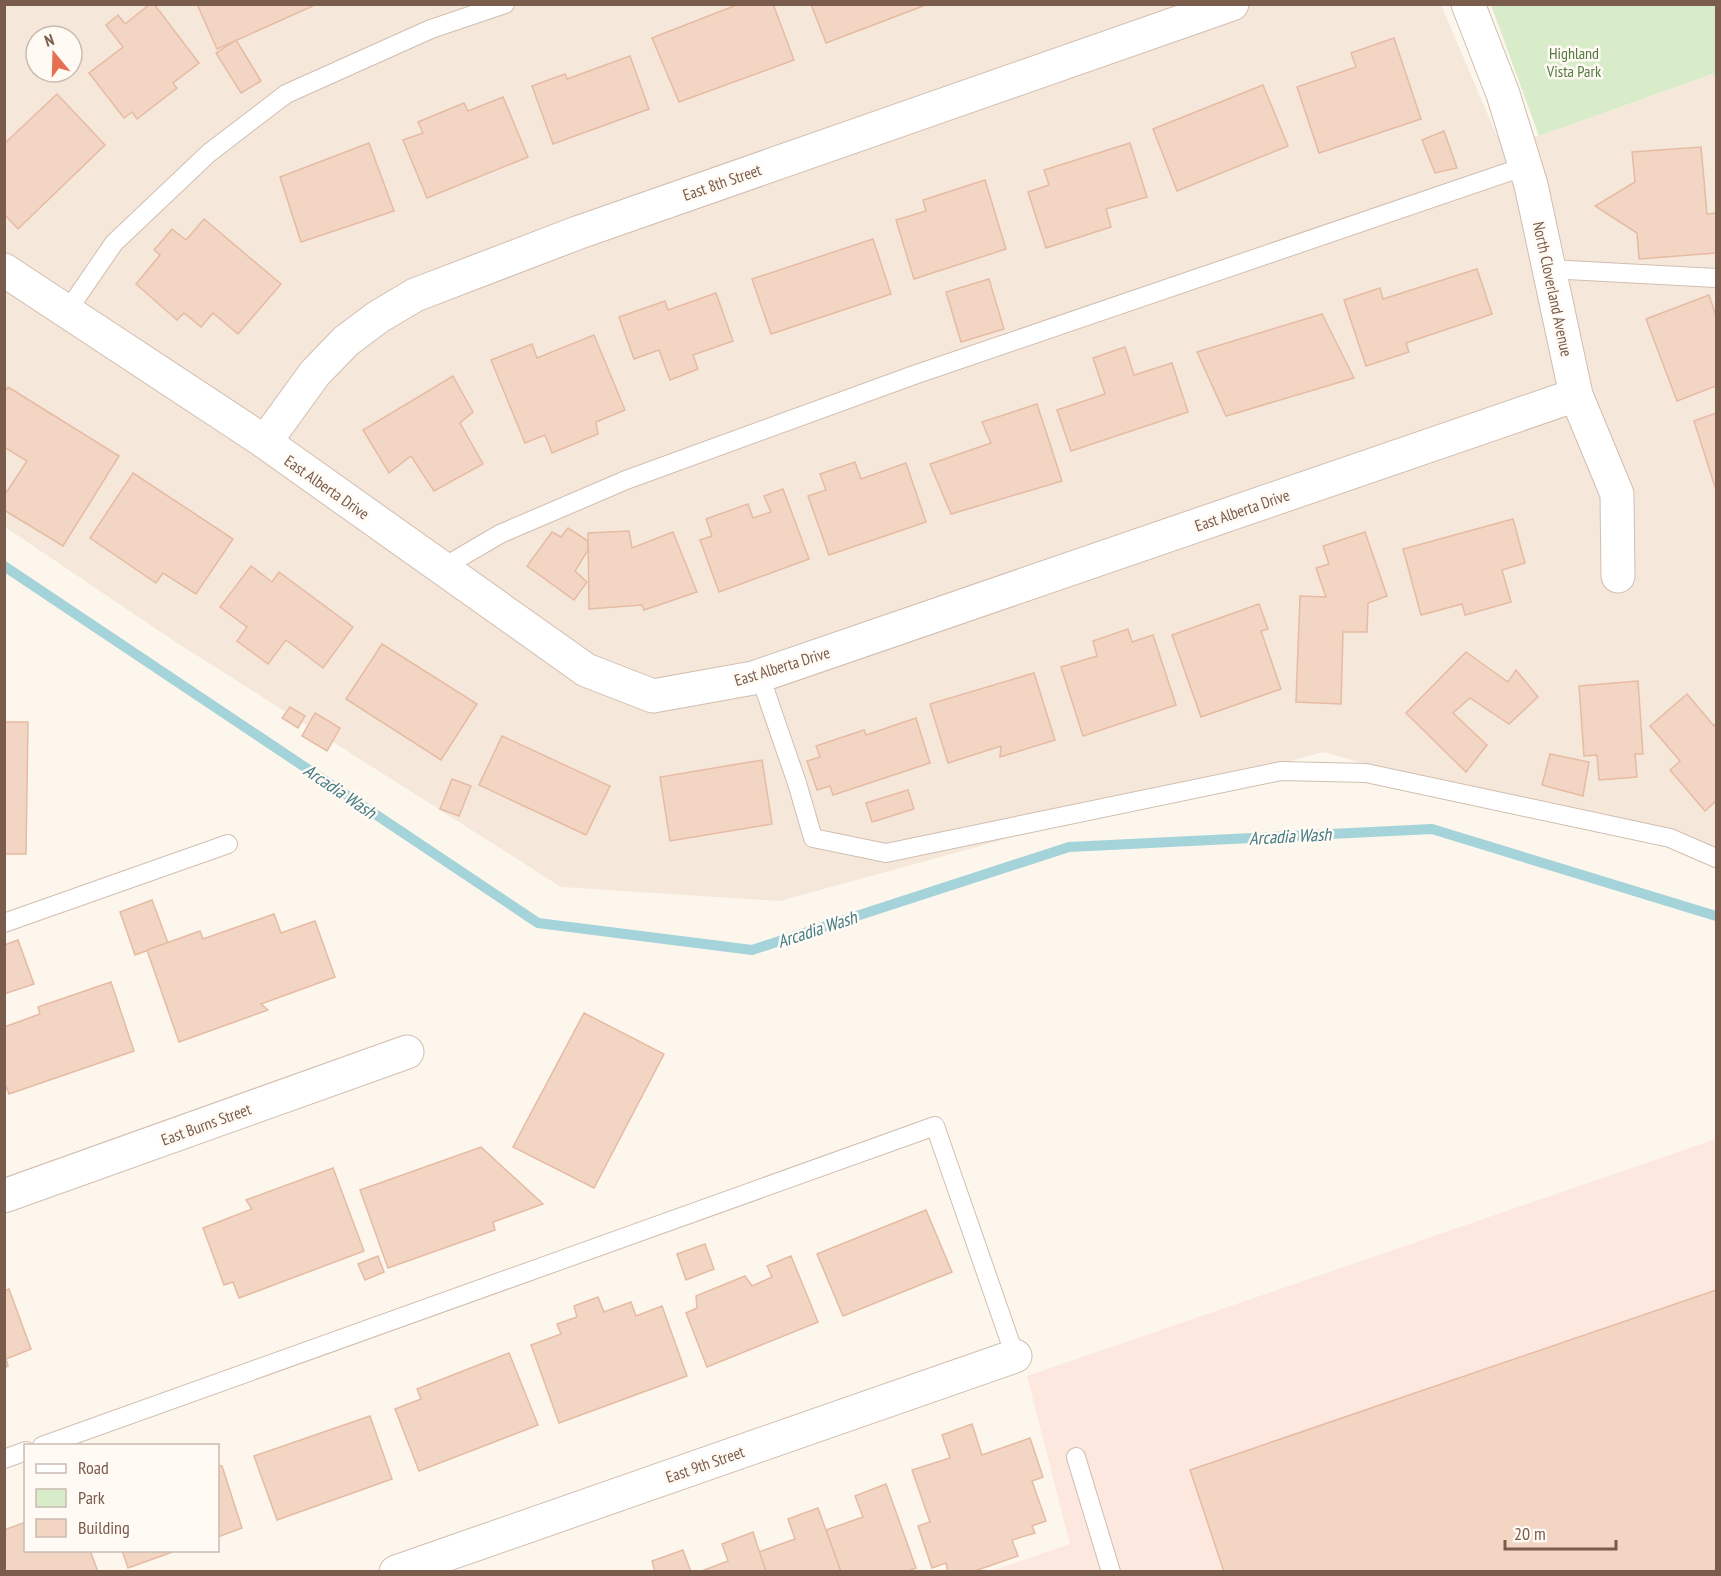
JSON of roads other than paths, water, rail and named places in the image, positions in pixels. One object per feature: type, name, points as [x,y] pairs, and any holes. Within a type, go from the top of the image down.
[{"type":"street","name":"East 8th Street","points":[[265,442],[315,373],[346,341],[378,317],[415,295],[577,233],[1232,4]]},
{"type":"street","name":"North Cloverland Avenue","points":[[1468,4],[1503,94],[1526,166],[1576,394],[1617,494],[1618,576]]},
{"type":"street","name":"East Alberta Drive","points":[[4,270],[68,310],[265,442],[586,670],[653,696],[760,676],[1576,394]]},
{"type":"street","name":"East Burns Street","points":[[4,1196],[407,1052]]},
{"type":"street","name":"East 9th Street","points":[[396,1572],[1015,1356]]},
{"type":"lane","points":[[68,310],[114,243],[209,153],[286,94],[431,29],[505,4]]},
{"type":"lane","points":[[442,567],[500,534],[626,480],[914,375],[1526,166]]},
{"type":"lane","points":[[1549,269],[1716,278]]},
{"type":"lane","points":[[760,676],[813,838],[886,853],[1281,771],[1366,773],[1670,838],[1716,858]]},
{"type":"lane","points":[[4,923],[228,844]]},
{"type":"lane","points":[[48,1444],[935,1126],[1015,1356]]},
{"type":"lane","points":[[4,1459],[24,1452]]},
{"type":"lane","points":[[1076,1457],[1111,1572]]},
{"type":"waterway","name":"Arcadia Wash","points":[[4,566],[538,923],[752,950],[1069,847],[1432,829],[1716,916]]},
{"type":"park label","name":"Highland Vista Park","points":[[1574,62]]}]
